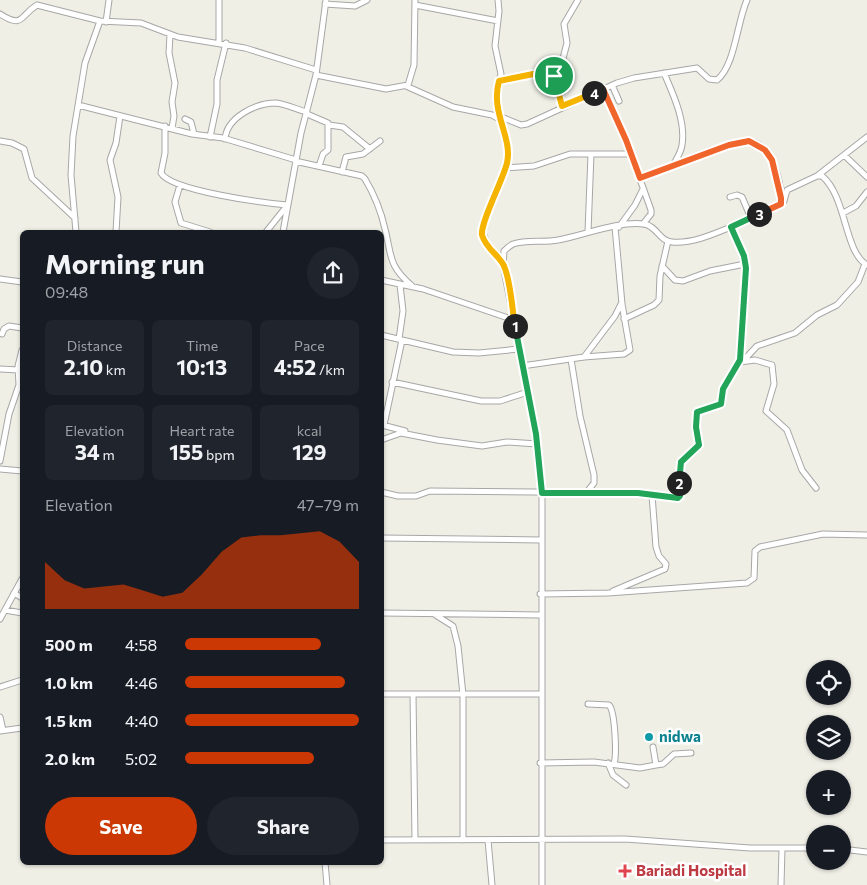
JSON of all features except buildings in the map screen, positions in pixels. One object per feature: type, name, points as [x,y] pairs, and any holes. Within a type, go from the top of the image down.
[{"type":"street","points":[[106,22],[109,0]]},
{"type":"street","points":[[218,0],[219,42]]},
{"type":"street","points":[[282,230],[316,72],[326,2],[355,6],[367,0]]},
{"type":"street","points":[[498,0],[495,46],[501,69],[496,93],[499,118],[508,155],[506,168],[483,222],[482,230],[488,246],[503,265]]},
{"type":"street","points":[[499,81],[553,70],[561,66],[567,42],[564,24],[578,0]]},
{"type":"street","points":[[0,14],[10,20],[20,21],[37,5],[100,21],[141,23],[170,34],[219,42],[316,72],[386,89],[406,86],[454,107],[492,115],[521,125],[527,124],[612,84],[634,78],[694,67],[713,81],[721,77],[734,46],[738,22],[747,0]]},
{"type":"street","points":[[406,86],[412,79],[414,65],[415,3],[498,21]]},
{"type":"street","points":[[76,230],[70,167],[85,63],[100,21]]},
{"type":"street","points":[[170,34],[169,53],[175,83],[172,102],[174,116],[172,128]]},
{"type":"street","points":[[210,137],[217,104],[217,80],[226,44]]},
{"type":"street","points":[[553,70],[562,106]]},
{"type":"street","points":[[664,73],[681,121],[683,134],[680,152],[673,166]]},
{"type":"street","points":[[612,84],[619,101]]},
{"type":"street","points":[[603,89],[631,154],[651,210],[651,214],[643,224]]},
{"type":"street","points":[[225,139],[229,127],[240,116],[260,105],[277,104],[307,113],[329,125],[343,127],[370,149]]},
{"type":"street","points":[[78,105],[194,134],[225,139],[273,155],[366,178],[379,206],[388,250],[394,266],[412,286]]},
{"type":"street","points":[[116,230],[119,205],[110,160],[116,143],[120,116]]},
{"type":"street","points":[[185,119],[191,122],[194,134]]},
{"type":"street","points":[[319,166],[322,156],[328,148],[329,125]]},
{"type":"street","points":[[165,126],[165,153],[162,172],[169,180],[180,185],[287,206]]},
{"type":"street","points":[[542,885],[540,594],[542,493],[537,444],[503,265],[504,251],[511,245],[558,240],[588,232],[643,224],[653,227],[668,241],[694,239],[731,227],[781,204],[787,190],[817,176],[867,137]]},
{"type":"street","points":[[0,141],[12,143],[24,149],[32,178],[76,218]]},
{"type":"street","points":[[342,172],[346,157],[363,154],[380,141]]},
{"type":"street","points":[[640,178],[731,144],[749,141],[757,144],[772,160],[781,204]]},
{"type":"street","points":[[588,232],[591,154]]},
{"type":"street","points":[[506,168],[534,166],[565,155],[631,154]]},
{"type":"street","points":[[844,155],[867,177]]},
{"type":"street","points":[[384,493],[398,496],[416,496],[425,492],[586,493],[680,496],[679,468],[681,462],[699,445],[696,427],[697,412],[721,404],[723,389],[742,362],[757,346],[795,333],[818,315],[837,304],[858,282],[866,265],[854,249],[843,213],[826,180],[822,176],[817,176]]},
{"type":"street","points":[[180,185],[176,202],[181,223],[204,230]]},
{"type":"street","points":[[522,366],[628,352],[630,343],[622,303],[617,227],[635,205],[644,189]]},
{"type":"street","points":[[843,213],[856,206],[867,192]]},
{"type":"street","points":[[730,197],[742,197],[751,218]]},
{"type":"street","points":[[268,230],[287,206]]},
{"type":"street","points":[[731,227],[745,264],[742,362]]},
{"type":"street","points":[[624,319],[654,305],[659,300],[662,266],[668,241]]},
{"type":"street","points":[[662,266],[678,281],[710,271],[745,264]]},
{"type":"street","points":[[0,279],[20,282]]},
{"type":"street","points":[[384,281],[412,286],[514,320]]},
{"type":"street","points":[[384,420],[397,367],[401,340],[403,311],[400,285]]},
{"type":"street","points":[[584,357],[612,321],[622,303]]},
{"type":"street","points":[[2,334],[4,328],[9,326],[20,328]]},
{"type":"street","points":[[384,336],[454,352],[479,353],[519,349]]},
{"type":"street","points":[[571,359],[580,416],[594,475],[594,483],[586,493]]},
{"type":"street","points":[[742,362],[762,361],[772,365],[774,384],[766,411],[787,430],[802,470],[816,488]]},
{"type":"street","points":[[0,461],[8,419],[19,385],[20,363]]},
{"type":"street","points":[[0,369],[19,370]]},
{"type":"street","points":[[392,382],[481,401],[500,401],[528,392]]},
{"type":"street","points":[[0,419],[8,419]]},
{"type":"street","points":[[384,425],[437,440],[482,446],[508,442],[537,444]]},
{"type":"street","points":[[384,439],[395,434],[415,434]]},
{"type":"street","points":[[0,469],[20,471]]},
{"type":"street","points":[[608,593],[666,569],[666,564],[659,556],[656,547],[652,495]]},
{"type":"street","points":[[540,594],[608,593],[747,583],[754,578],[755,551],[760,547],[823,534],[867,535]]},
{"type":"street","points":[[384,538],[541,540]]},
{"type":"street","points":[[0,619],[20,582]]},
{"type":"street","points":[[14,593],[20,597]]},
{"type":"street","points":[[5,610],[20,614]]},
{"type":"street","points":[[384,613],[540,615]]},
{"type":"street","points":[[434,614],[453,626],[456,634],[462,695],[463,840]]},
{"type":"street","points":[[0,687],[20,681]]},
{"type":"street","points":[[384,694],[540,694]]},
{"type":"street","points":[[413,694],[415,840]]},
{"type":"street","points":[[588,704],[609,705],[613,710],[617,750],[614,764]]},
{"type":"street","points":[[0,717],[1,731],[20,728]]},
{"type":"street","points":[[653,747],[656,765]]},
{"type":"street","points":[[540,763],[608,763],[640,768],[663,764],[674,754],[691,753]]},
{"type":"street","points":[[608,763],[613,775],[626,785]]},
{"type":"street","points":[[384,840],[625,839],[806,848]]},
{"type":"street","points":[[488,840],[492,885]]},
{"type":"street","points":[[781,885],[782,848]]},
{"type":"street","points":[[851,850],[867,852]]},
{"type":"street","points":[[325,865],[326,885]]},
{"type":"place","name":"nidwa","points":[[649,737]]},
{"type":"place","name":"Bariadi Hospital","points":[[625,871]]},
{"type":"route","points":[[553,70],[554,76],[558,97],[562,106],[603,89],[626,140],[640,178],[741,142],[749,141],[757,144],[767,152],[772,160],[781,204],[731,226],[744,256],[746,268],[740,364],[723,389],[721,404],[717,407],[697,412],[696,427],[699,445],[695,451],[681,462],[679,468],[680,496],[678,498],[638,493],[542,493],[532,411],[503,265],[488,246],[482,235],[482,230],[483,222],[496,195],[507,164],[507,147],[496,104],[499,81],[553,70]]}]
